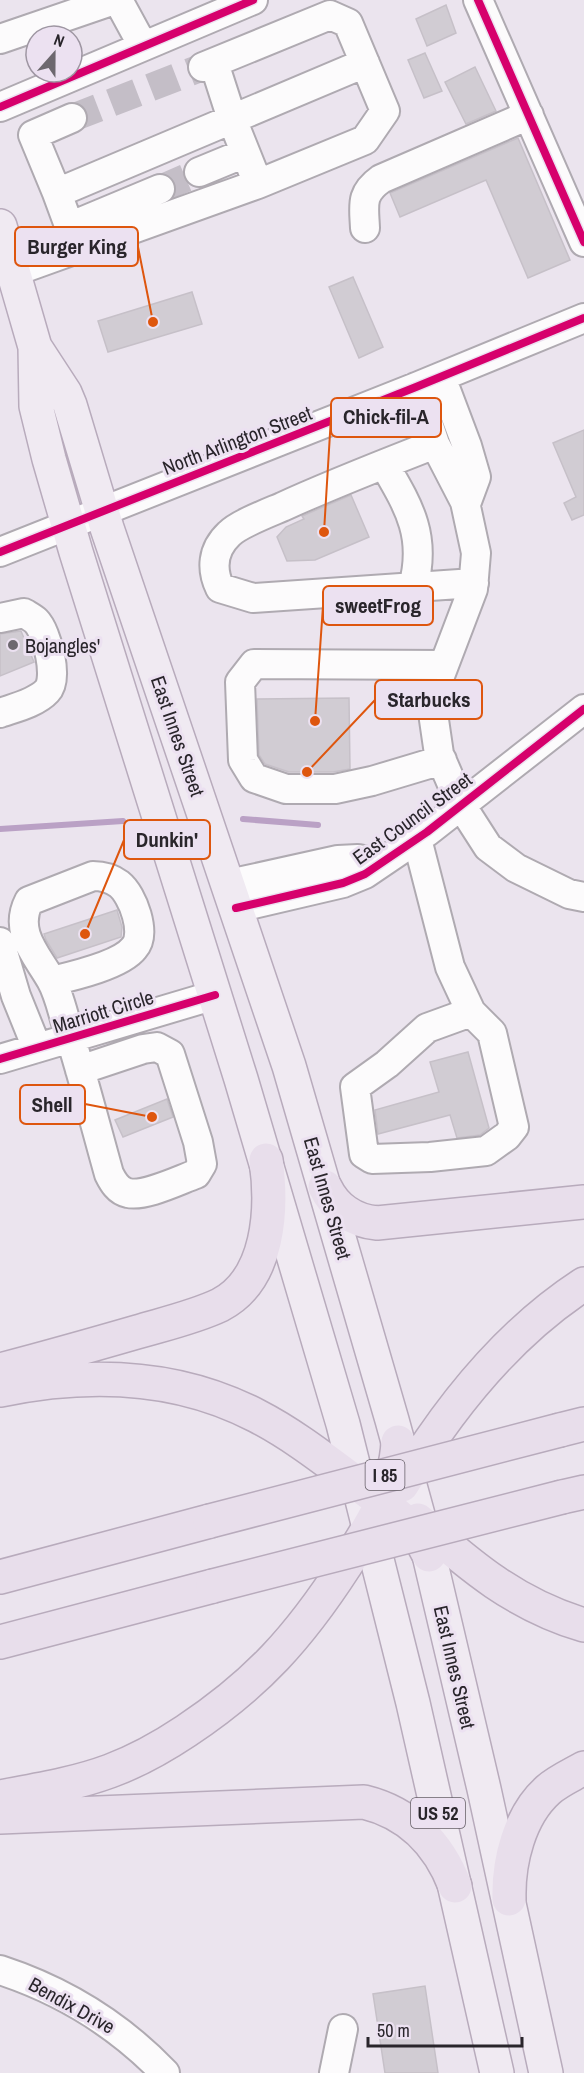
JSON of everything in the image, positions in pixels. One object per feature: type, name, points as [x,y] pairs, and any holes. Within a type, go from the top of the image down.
[{"type":"highway","points":[[0,1370],[174,1321],[208,1310],[230,1298],[248,1278],[263,1248],[268,1210],[266,1160]]},
{"type":"highway","points":[[325,1186],[341,1209],[359,1219],[377,1223],[584,1202]]},
{"type":"highway","points":[[0,1797],[92,1777],[127,1764],[176,1737],[222,1707],[263,1671],[301,1630],[336,1581],[379,1500],[464,1395],[494,1359],[540,1315],[584,1284]]},
{"type":"highway","points":[[0,1390],[98,1378],[135,1380],[190,1390],[225,1401],[259,1416],[305,1446],[379,1500],[416,1533],[429,1555]]},
{"type":"highway","name":"I 85","points":[[0,1577],[572,1427]]},
{"type":"highway","points":[[0,1642],[573,1494]]},
{"type":"highway","points":[[421,1522],[460,1556],[506,1591],[537,1608],[584,1625]]},
{"type":"highway","points":[[509,1899],[514,1858],[531,1810],[551,1788],[584,1768]]},
{"type":"highway","points":[[0,1817],[364,1802],[399,1815],[424,1835],[445,1861],[455,1886]]},
{"type":"main road","name":"East Innes Street","points":[[0,226],[35,347],[35,388],[39,423],[68,524],[266,1160],[379,1500],[404,1666],[497,2073]]},
{"type":"main road","name":"East Innes Street","points":[[35,347],[65,393],[70,405],[102,511],[289,1066],[325,1186],[398,1442],[379,1500]]},
{"type":"main road","name":"East Innes Street","points":[[379,1500],[421,1522],[509,1899],[546,2073]]},
{"type":"street","points":[[0,39],[116,0],[143,46]]},
{"type":"street","points":[[0,107],[253,0]]},
{"type":"street","points":[[478,0],[584,242]]},
{"type":"street","points":[[73,239],[258,184],[365,140],[385,111],[348,22],[330,15],[208,65],[258,184]]},
{"type":"street","points":[[57,193],[365,63]]},
{"type":"street","points":[[365,228],[366,192],[381,179],[529,115]]},
{"type":"street","points":[[72,118],[33,135],[73,239]]},
{"type":"street","points":[[198,172],[245,153]]},
{"type":"street","points":[[13,272],[160,189]]},
{"type":"street","name":"North Arlington Street","points":[[0,552],[584,318]]},
{"type":"street","points":[[429,382],[435,444],[466,503],[476,553],[473,589],[438,681],[433,713],[442,760],[461,805],[488,847],[516,868],[569,894],[584,897]]},
{"type":"street","points":[[429,382],[467,446],[476,477],[466,503]]},
{"type":"street","points":[[435,444],[289,504],[229,534],[214,556],[213,573],[219,588],[253,598],[474,583]]},
{"type":"street","points":[[384,464],[407,504],[419,545],[419,566],[413,587]]},
{"type":"street","points":[[0,618],[24,613],[37,622],[50,652],[53,679],[48,691],[0,713]]},
{"type":"street","points":[[442,760],[372,781],[335,789],[286,789],[254,778],[243,760],[240,682],[254,664],[444,665]]},
{"type":"street","name":"East Council Street","points":[[232,896],[343,883],[365,874],[417,839],[584,708]]},
{"type":"street","points":[[417,839],[450,967],[471,1012],[492,1034],[514,1127],[507,1136],[486,1151],[430,1157],[372,1159],[364,1154],[355,1087],[387,1064],[427,1028],[471,1012]]},
{"type":"street","points":[[0,942],[8,999],[36,1048]]},
{"type":"street","points":[[52,981],[71,1037],[80,1070],[109,1174],[115,1185],[127,1193],[141,1193],[196,1174],[202,1164],[198,1142],[170,1054],[157,1047],[143,1049],[80,1070]]},
{"type":"street","name":"Marriott Circle","points":[[0,1059],[215,995]]},
{"type":"street","name":"Bendix Drive","points":[[0,1970],[54,1990],[88,2009],[144,2051],[165,2073]]},
{"type":"street","points":[[334,2073],[344,2029]]},
{"type":"building","points":[[446,5],[456,33],[427,46],[416,19]]},
{"type":"building","points":[[425,53],[442,91],[424,98],[408,60]]},
{"type":"building","points":[[475,67],[496,111],[466,124],[445,82]]},
{"type":"building","points":[[518,138],[570,260],[528,278],[486,180],[400,217],[390,193]]},
{"type":"building","points":[[353,277],[383,347],[359,358],[329,287]]},
{"type":"building","points":[[192,292],[202,324],[108,352],[98,321]]},
{"type":"building","points":[[584,430],[584,515],[572,520],[564,503],[576,497],[553,443]]},
{"type":"building","points":[[351,495],[369,537],[315,560],[287,561],[277,537],[286,527],[304,519],[302,516]]},
{"type":"building","name":"Bojangles'","points":[[21,631],[34,662],[0,676],[0,634]]},
{"type":"building","points":[[349,698],[350,769],[333,772],[289,772],[265,764],[259,755],[257,699]]},
{"type":"building","points":[[117,910],[122,927],[121,937],[57,958],[46,940],[44,934]]},
{"type":"building","points":[[468,1052],[489,1128],[480,1135],[457,1138],[450,1115],[378,1134],[375,1110],[439,1092],[430,1062]]},
{"type":"building","points":[[167,1099],[173,1117],[123,1137],[115,1120]]},
{"type":"building","points":[[425,1986],[438,2073],[385,2073],[373,1994]]},
{"type":"waterway","points":[[243,819],[318,825]]},
{"type":"waterway","points":[[0,829],[123,821]]},
{"type":"tunnel","points":[[72,118],[203,67]]},
{"type":"tunnel","points":[[160,189],[199,172]]},
{"type":"cycle path","points":[[0,107],[253,0]]},
{"type":"cycle path","points":[[478,0],[584,242]]},
{"type":"cycle path","points":[[0,552],[584,318]]},
{"type":"cycle path","points":[[236,908],[343,883],[365,874],[427,832],[584,709]]},
{"type":"cycle path","points":[[0,1059],[215,995]]},
{"type":"place","name":"Burger King","points":[[153,322]]},
{"type":"place","name":"Chick-fil-A","points":[[324,532]]},
{"type":"place","name":"Bojangles'","points":[[13,645]]},
{"type":"place","name":"sweetFrog","points":[[315,721]]},
{"type":"place","name":"Starbucks","points":[[307,772]]},
{"type":"place","name":"Dunkin'","points":[[85,934]]},
{"type":"place","name":"Shell","points":[[152,1117]]}]
